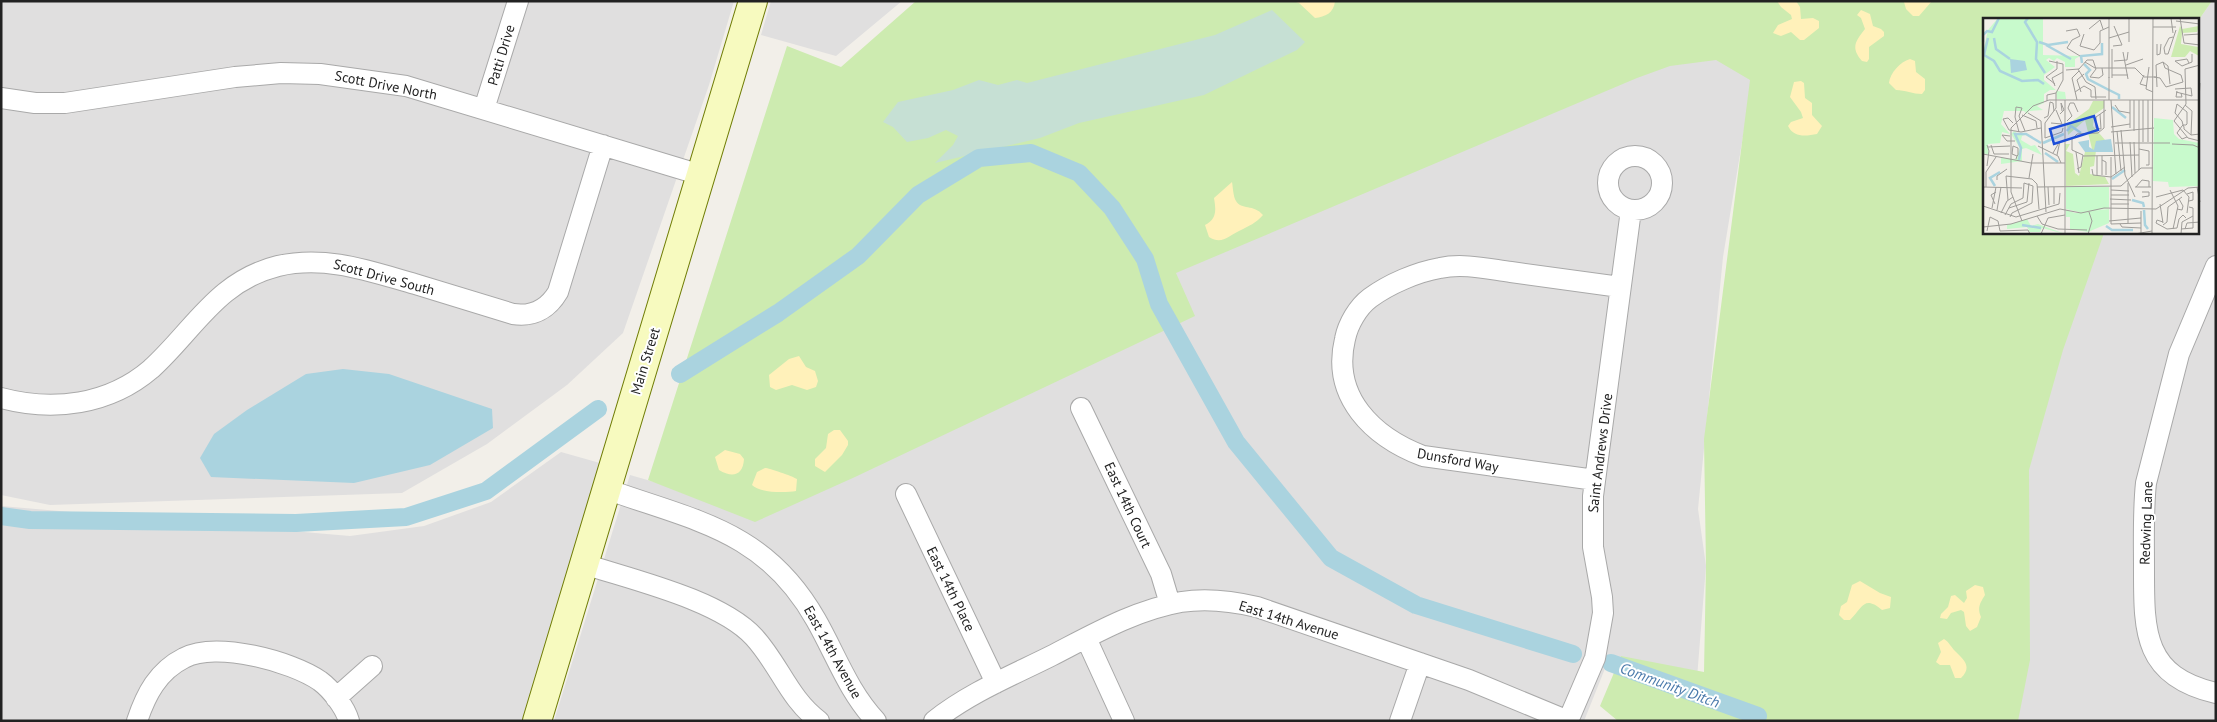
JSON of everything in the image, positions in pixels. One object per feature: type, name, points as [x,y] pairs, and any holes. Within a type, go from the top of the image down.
[{"type":"main road","name":"Main Street","points":[[537,721],[753,1]]},
{"type":"street","name":"Patti Drive","points":[[484,109],[518,1]]},
{"type":"street","name":"Scott Drive North","points":[[1,98],[35,103],[65,103],[235,77],[282,73],[320,74],[406,86],[701,175]]},
{"type":"street","name":"Scott Drive South","points":[[1,398],[38,406],[55,406],[80,403],[109,394],[136,380],[151,368],[215,300],[232,287],[256,274],[278,266],[307,262],[347,264],[513,314],[533,314],[546,307],[558,292],[603,145]]},
{"type":"street","name":"Saint Andrews Drive","points":[[1568,721],[1595,658],[1603,613],[1602,596],[1593,547],[1592,525],[1595,480],[1631,210]]},
{"type":"street","name":"Dunsford Way","points":[[1595,480],[1423,456],[1402,448],[1375,428],[1356,406],[1345,384],[1342,368],[1343,347],[1355,314],[1370,298],[1399,282],[1441,267],[1467,266],[1620,287]]},
{"type":"street","name":"Redwing Lane","points":[[2216,266],[2179,354],[2161,418],[2146,483],[2144,617],[2150,643],[2157,656],[2172,674],[2182,682],[2216,693]]},
{"type":"street","name":"East 14th Court","points":[[1082,408],[1161,574],[1170,604]]},
{"type":"street","name":"East 14th Avenue","points":[[606,489],[716,527],[758,552],[783,574],[803,598],[817,621],[848,685],[862,707],[876,721]]},
{"type":"street","name":"East 14th Place","points":[[906,494],[996,683]]},
{"type":"street","points":[[584,564],[700,602],[737,622],[754,636],[772,659],[798,703],[819,721]]},
{"type":"street","name":"East 14th Avenue","points":[[934,721],[952,707],[996,683],[1126,620],[1170,604],[1205,600],[1234,602],[1257,607],[1513,697],[1568,721]]},
{"type":"street","points":[[1086,638],[1124,721]]},
{"type":"street","points":[[137,721],[143,703],[153,685],[164,672],[184,658],[204,652],[227,650],[293,668],[322,682],[336,698],[349,721]]},
{"type":"street","points":[[1400,721],[1420,663]]},
{"type":"street","points":[[336,698],[372,666]]},
{"type":"shaded area","points":[[1,1],[734,1],[709,85],[623,333],[567,385],[487,444],[402,493],[50,505],[1,495]]},
{"type":"shaded area","points":[[771,1],[902,1],[836,56],[761,35]]},
{"type":"shaded area","points":[[2212,1],[2216,1],[2216,721],[2013,721],[2024,472],[2099,234],[2200,234],[2200,18]]},
{"type":"shaded area","points":[[1716,58],[1753,76],[1723,257],[1698,509],[1706,566],[1697,678],[1610,656],[1584,721],[554,721],[630,475],[717,500],[1172,270],[1670,59]]},
{"type":"shaded area","points":[[561,452],[614,467],[538,721],[1,721],[1,506],[350,536],[424,526],[491,502]]},
{"type":"green space","points":[[916,1],[2212,1],[2200,18],[1983,18],[1983,234],[2104,234],[2063,350],[2029,470],[2030,660],[2018,721],[1618,721],[1600,706],[1621,656],[1704,672],[1706,566],[1704,439],[1750,80],[1716,60],[1670,66],[1637,78],[1176,273],[1195,316],[855,477],[755,522],[648,480],[787,46],[841,67]]},
{"type":"green space","points":[[1272,10],[1305,42],[1297,50],[1204,95],[1079,123],[1040,138],[935,163],[953,145],[958,136],[946,130],[928,138],[907,142],[893,127],[883,122],[898,102],[953,90],[979,80],[998,85],[1017,80],[1027,83],[1215,35]]},
{"type":"sand","points":[[1293,1],[1335,1],[1333,9],[1328,14],[1315,18],[1299,3]]},
{"type":"sand","points":[[1777,1],[1796,1],[1800,7],[1801,19],[1813,18],[1819,21],[1819,28],[1804,40],[1800,40],[1791,32],[1781,36],[1773,33],[1778,25],[1792,19],[1791,15]]},
{"type":"sand","points":[[1932,1],[1919,16],[1913,16],[1906,9],[1904,2]]},
{"type":"sand","points":[[1861,10],[1870,14],[1873,26],[1884,32],[1884,36],[1869,47],[1869,59],[1867,62],[1862,61],[1855,48],[1865,29],[1861,18],[1857,15]]},
{"type":"sand","points":[[1910,59],[1915,61],[1916,72],[1925,79],[1925,90],[1922,94],[1896,90],[1889,83],[1891,75],[1896,68]]},
{"type":"sand","points":[[1801,81],[1804,83],[1805,98],[1812,103],[1812,115],[1822,126],[1817,134],[1805,136],[1797,134],[1788,126],[1791,122],[1803,118],[1790,97],[1794,82]]},
{"type":"sand","points":[[1232,182],[1234,197],[1238,204],[1256,209],[1263,215],[1252,224],[1225,239],[1214,239],[1209,237],[1205,225],[1212,220],[1215,214],[1214,198]]},
{"type":"sand","points":[[799,356],[806,367],[815,371],[818,381],[816,387],[807,390],[792,385],[776,390],[770,387],[769,375],[789,359]]},
{"type":"sand","points":[[834,430],[840,430],[848,441],[848,445],[842,455],[825,472],[815,466],[815,459],[826,448],[828,434]]},
{"type":"sand","points":[[725,450],[740,454],[744,459],[741,469],[736,474],[732,475],[719,470],[715,457]]},
{"type":"sand","points":[[765,468],[797,479],[796,491],[779,492],[756,488],[752,485],[757,472]]},
{"type":"sand","points":[[1860,581],[1891,597],[1890,608],[1882,610],[1871,603],[1867,603],[1850,620],[1844,620],[1839,615],[1841,606],[1847,602],[1852,585]]},
{"type":"sand","points":[[1975,585],[1983,587],[1985,595],[1980,606],[1981,617],[1977,627],[1970,631],[1966,626],[1964,612],[1961,610],[1951,613],[1947,619],[1940,618],[1941,614],[1948,607],[1951,596],[1955,595],[1964,603],[1967,598],[1966,591]]},
{"type":"sand","points":[[1944,639],[1966,663],[1965,674],[1961,678],[1955,678],[1950,665],[1940,665],[1936,662],[1941,652],[1938,643]]},
{"type":"water","points":[[343,369],[389,374],[492,409],[493,428],[430,465],[354,483],[211,477],[200,458],[214,434],[247,410],[306,374]]},
{"type":"waterway","points":[[680,374],[778,313],[858,256],[918,195],[979,158],[1031,153],[1079,173],[1112,208],[1145,259],[1159,304],[1236,442],[1331,558],[1416,605],[1573,654]]},
{"type":"waterway","points":[[1,516],[30,520],[296,523],[406,517],[486,491],[598,409]]},
{"type":"waterway","name":"Community Ditch","points":[[1611,663],[1758,716]]}]
